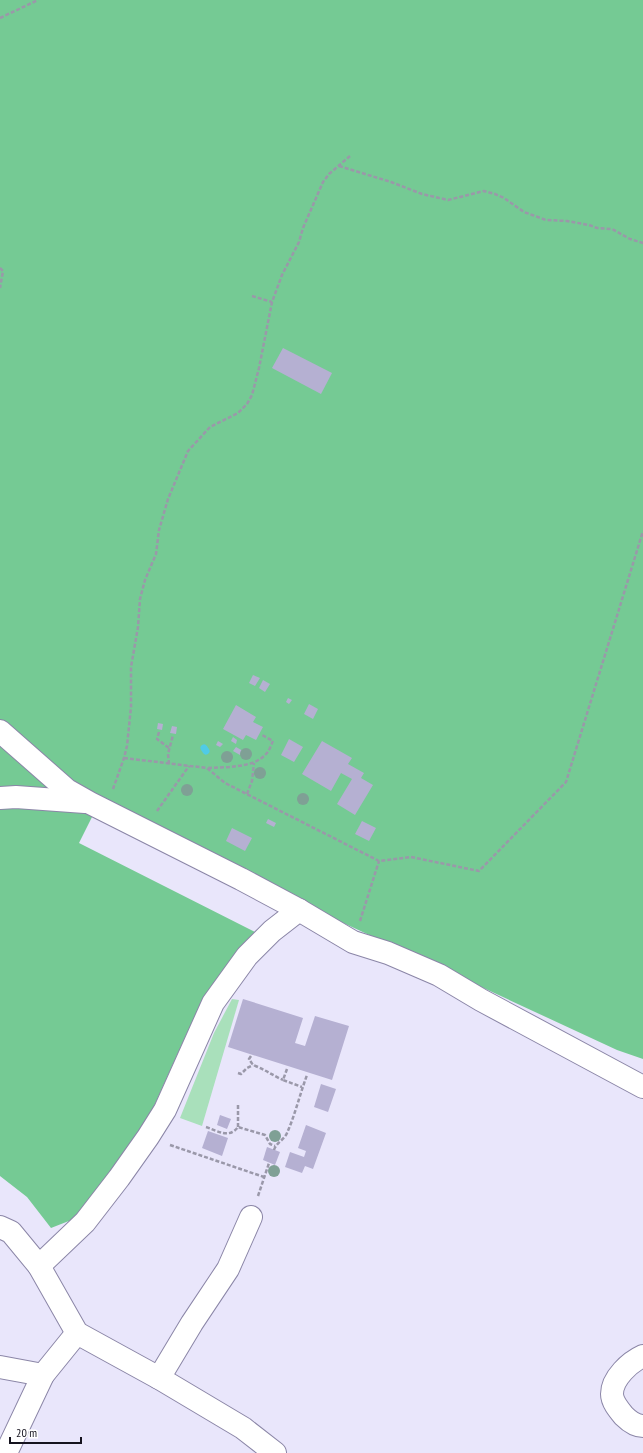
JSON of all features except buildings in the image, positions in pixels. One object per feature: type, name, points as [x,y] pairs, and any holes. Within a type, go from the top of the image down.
[{"type":"street","points":[[0,731],[67,790],[241,879],[299,910],[353,942],[388,953],[439,975],[481,1000],[643,1087]]},
{"type":"street","points":[[0,798],[16,797],[96,806]]},
{"type":"street","points":[[39,1266],[85,1222],[148,1137],[165,1110],[213,1003],[247,956],[272,931],[299,910]]},
{"type":"street","points":[[159,1378],[192,1323],[228,1270],[251,1217]]},
{"type":"street","points":[[0,1227],[11,1232],[39,1266],[77,1333],[159,1378],[243,1428],[276,1453]]},
{"type":"street","points":[[6,1453],[43,1375],[77,1333]]},
{"type":"street","points":[[643,1356],[627,1365],[617,1380],[612,1394],[617,1408],[627,1419],[640,1426],[643,1426]]},
{"type":"street","points":[[0,1367],[43,1375]]},
{"type":"path","points":[[0,18],[38,0]]},
{"type":"path","points":[[96,806],[116,784],[127,746],[131,707],[131,667],[138,627],[140,599],[145,580],[156,554],[159,530],[168,499],[188,451],[210,427],[238,413],[247,404],[254,387],[261,360],[272,302],[282,275],[299,242],[303,228],[323,182],[329,174],[350,156]]},
{"type":"path","points":[[339,166],[422,194],[448,200],[484,191],[504,198],[524,212],[546,220],[567,221],[597,228],[612,228],[630,239],[643,243]]},
{"type":"path","points":[[0,268],[3,271],[0,288]]},
{"type":"path","points":[[252,296],[272,302]]},
{"type":"path","points":[[207,768],[225,783],[379,861],[411,857],[479,871],[566,782],[643,531]]},
{"type":"path","points":[[159,732],[157,738],[169,748]]},
{"type":"path","points":[[169,764],[169,748],[173,735]]},
{"type":"path","points":[[124,758],[207,768],[228,767],[254,763],[266,755],[273,741],[262,735]]},
{"type":"path","points":[[247,794],[252,781],[254,763]]},
{"type":"path","points":[[160,807],[189,766]]},
{"type":"path","points":[[353,942],[379,861]]},
{"type":"path","points":[[251,1056],[250,1059],[253,1065]]},
{"type":"path","points":[[238,1073],[241,1074],[253,1065],[264,1068],[266,1072],[272,1076],[302,1087]]},
{"type":"path","points":[[283,1080],[287,1069]]},
{"type":"path","points":[[274,1150],[275,1146],[281,1142],[287,1132],[306,1075]]},
{"type":"path","points":[[206,1127],[228,1134],[234,1132],[238,1127],[238,1104]]},
{"type":"path","points":[[238,1127],[265,1136],[270,1144],[275,1146]]},
{"type":"path","points":[[148,1137],[264,1177]]},
{"type":"path","points":[[263,1181],[269,1163]]},
{"type":"green space","points":[[0,0],[643,0],[643,1059],[617,1050],[311,908],[100,801],[79,843],[259,934],[224,970],[187,1033],[150,1115],[79,1217],[51,1228],[27,1197],[0,1176]]},
{"type":"green space","points":[[232,999],[239,1000],[202,1126],[180,1118],[214,1033]]}]
